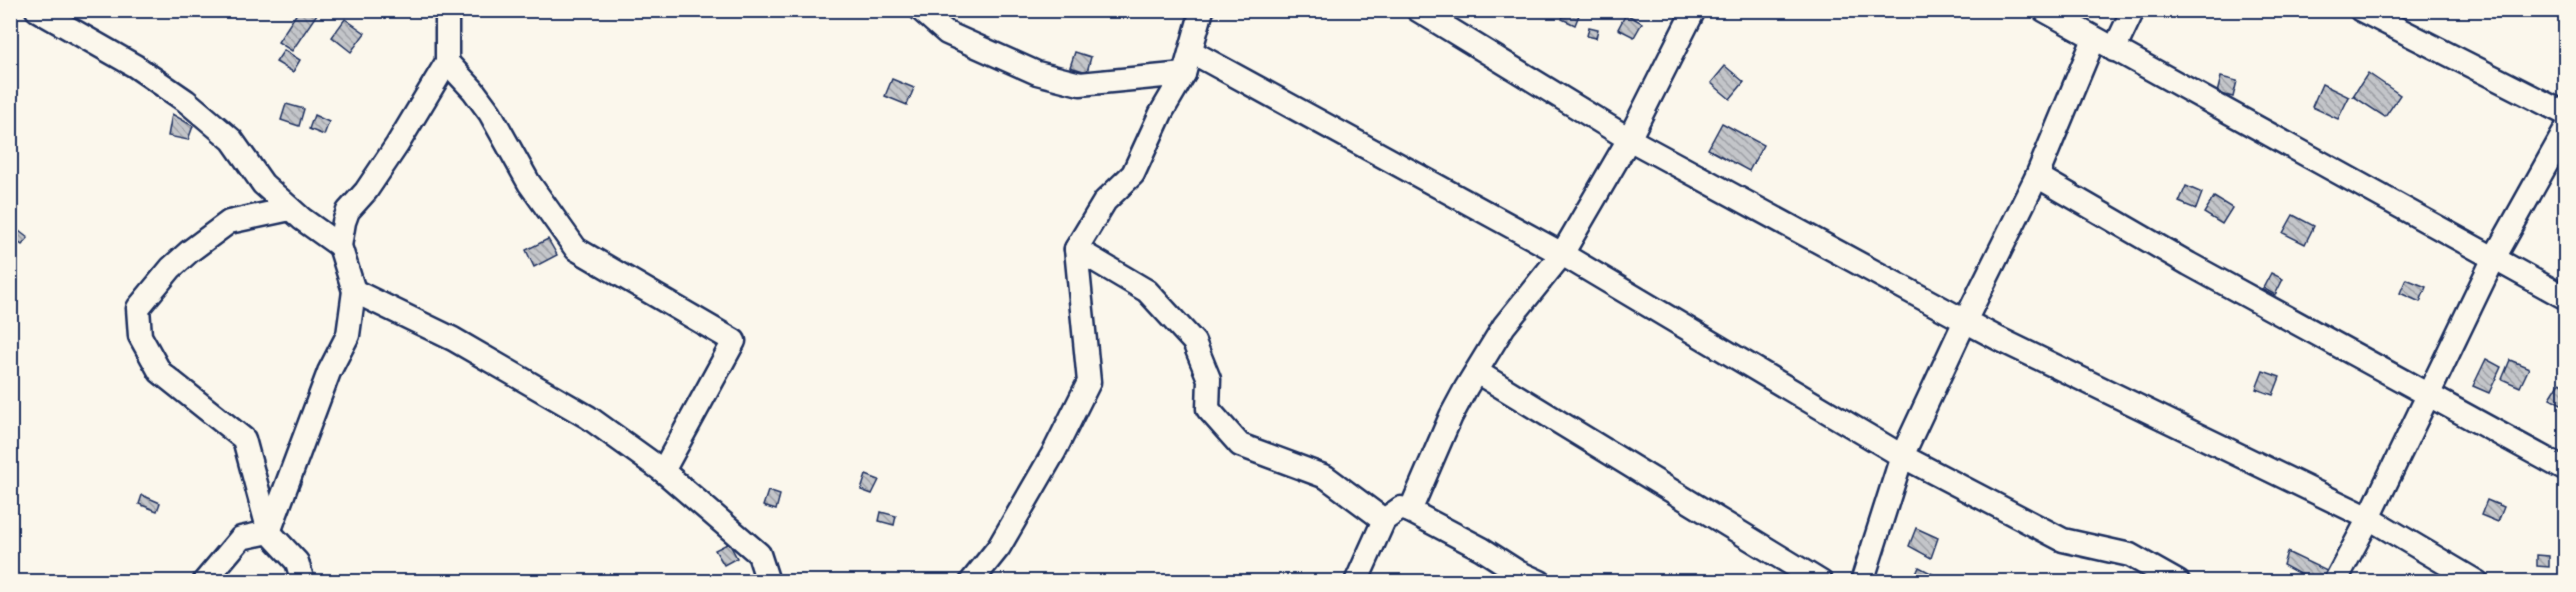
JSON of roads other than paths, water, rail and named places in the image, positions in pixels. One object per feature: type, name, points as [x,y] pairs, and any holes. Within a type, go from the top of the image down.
[{"type":"street","points":[[37,10],[135,66],[186,101],[232,140],[263,184],[290,209],[340,246]]},
{"type":"street","points":[[269,532],[329,372],[348,335],[354,291],[340,246],[344,222],[348,211],[366,191],[397,145],[447,62],[447,10]]},
{"type":"street","points":[[921,10],[947,33],[1037,73],[1080,84],[1184,74]]},
{"type":"street","points":[[971,582],[999,547],[1054,452],[1089,382],[1076,249],[1104,201],[1133,174],[1161,113],[1184,74],[1202,10]]},
{"type":"street","points":[[1410,512],[1451,416],[1504,326],[1562,254],[1629,139],[1694,10]]},
{"type":"street","points":[[2044,10],[2565,298]]},
{"type":"street","points":[[2114,50],[2133,10]]},
{"type":"street","points":[[2361,10],[2565,114]]},
{"type":"street","points":[[1422,11],[1629,139],[1965,321],[2369,518],[2477,582]]},
{"type":"street","points":[[1862,582],[1902,456],[1965,321],[2037,176],[2094,39]]},
{"type":"street","points":[[1192,52],[1562,254],[1902,456],[2063,540],[2130,555],[2178,582]]},
{"type":"street","points":[[447,62],[473,90],[490,113],[529,183],[576,249],[734,341],[663,471]]},
{"type":"street","points":[[2336,582],[2494,258],[2565,129]]},
{"type":"street","points":[[2037,176],[2189,264],[2565,470]]},
{"type":"street","points":[[290,209],[229,222],[171,268],[138,308],[140,336],[160,372],[244,439],[269,532],[297,562],[303,582]]},
{"type":"street","points":[[1076,249],[1147,291],[1194,342],[1209,379],[1209,409],[1240,445],[1326,477],[1384,520]]},
{"type":"street","points":[[354,291],[453,339],[588,417],[663,471],[759,554],[768,582]]},
{"type":"street","points":[[1477,372],[1821,582]]},
{"type":"street","points":[[1356,582],[1384,520],[1401,508],[1482,549],[1518,572],[1540,582]]},
{"type":"street","points":[[204,582],[241,538],[269,532]]}]
